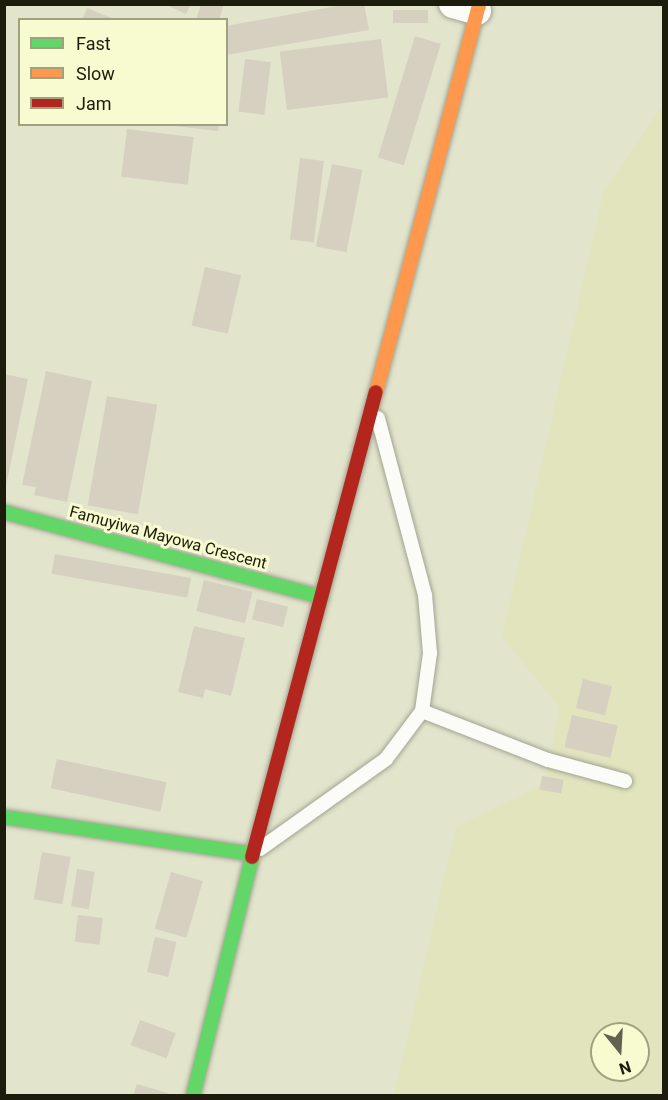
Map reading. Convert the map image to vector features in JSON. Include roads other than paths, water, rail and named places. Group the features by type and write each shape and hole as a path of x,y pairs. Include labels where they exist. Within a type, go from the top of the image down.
{"street":[{"path":"193,1095 253,854 373,401 470,7"},
{"name":"Famuyiwa Mayowa Crescent","path":"4,512 322,597"},
{"path":"4,817 253,854"}],"lane":[{"path":"253,854 387,759 422,711 430,653 425,595 373,401"},
{"path":"422,711 548,760 625,781"}]}
